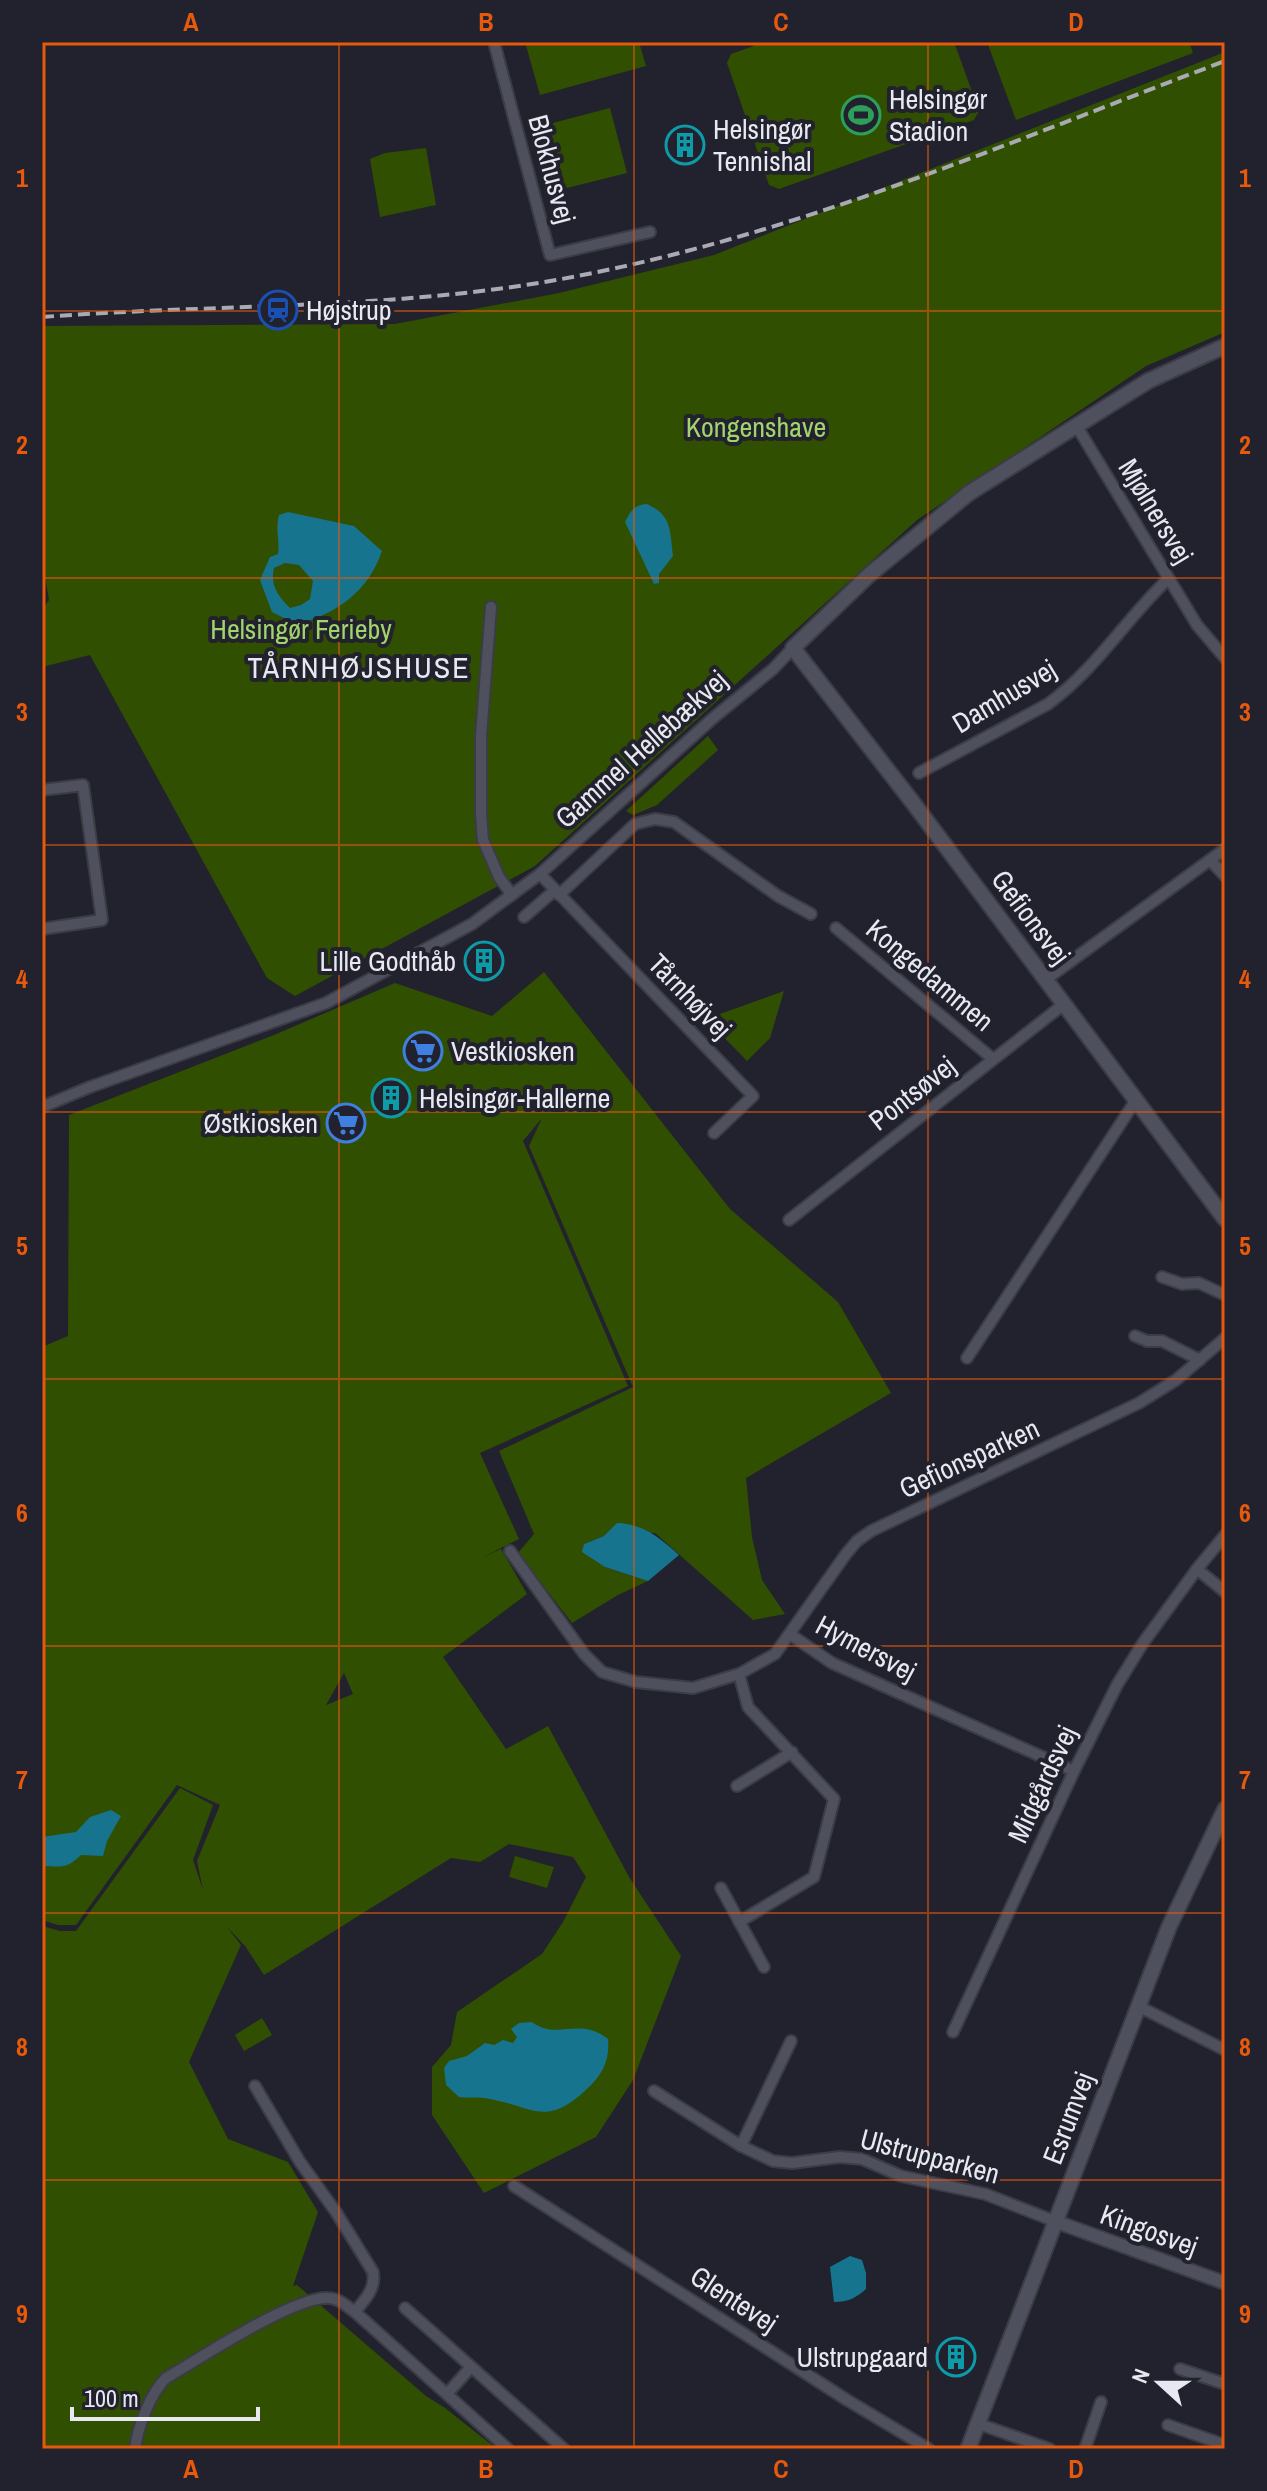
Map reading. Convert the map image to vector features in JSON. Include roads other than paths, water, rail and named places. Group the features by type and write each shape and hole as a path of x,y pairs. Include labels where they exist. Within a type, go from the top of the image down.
{"main road":[{"name":"Gammel Hellebækvej","path":"793,648 869,575 969,493 1148,381 1225,346"},
{"name":"Gefionsvej","path":"793,648 1225,1219"},
{"name":"Esrumvej","path":"968,2449 1183,1892 1225,1809"}],"street":[{"name":"Blokhusvej","path":"494,42 550,255 650,232"},
{"name":"Mjølnersvej","path":"1076,425 1197,625 1225,658"},
{"name":"Damhusvej","path":"919,773 1048,704 1064,692 1085,674 1168,579"},
{"path":"491,607 481,736 481,814 483,840 499,877 512,895"},
{"name":"Gammel Hellebækvej","path":"42,1107 326,1003 472,924 540,874 793,648"},
{"path":"42,790 83,785 102,920 42,929"},
{"path":"524,917 635,824 655,819 674,822 778,896 811,914"},
{"path":"1045,980 1225,849"},
{"path":"1210,860 1225,876"},
{"name":"Tårnhøjvej","path":"540,874 753,1096 714,1133"},
{"name":"Kongedammen","path":"836,928 993,1059"},
{"name":"Pontsøvej","path":"789,1220 1064,1004"},
{"path":"967,1358 1136,1100"},
{"path":"1162,1277 1182,1284 1199,1283 1225,1295"},
{"path":"1135,1336 1147,1341 1162,1341 1200,1360"},
{"name":"Gefionsparken","path":"791,1635 846,1554 871,1531 1139,1403 1176,1380 1225,1338"},
{"name":"Midgårdsvej","path":"953,2032 1117,1685 1143,1643 1225,1535"},
{"name":"Hymersvej","path":"510,1551 584,1654 602,1672 636,1682 693,1688 739,1674 775,1654 791,1635 832,1663 1074,1771"},
{"path":"1197,1569 1225,1592"},
{"path":"739,1674 748,1707 834,1799 814,1877 739,1922"},
{"path":"737,1786 792,1752"},
{"path":"721,1888 764,1967"},
{"path":"1138,2006 1225,2050"},
{"path":"741,2146 791,2041"},
{"path":"255,2086 300,2162 352,2235 373,2272 375,2282 372,2290 355,2312"},
{"name":"Ulstrupparken","path":"654,2091 741,2146 773,2161 840,2157 862,2159 901,2176 985,2194 1057,2222"},
{"name":"Glentevej","path":"514,2186 847,2400 929,2449"},
{"name":"Kingosvej","path":"1057,2222 1225,2283"},
{"path":"135,2449 136,2438 157,2387 166,2378 273,2316 317,2298 331,2298 355,2312 508,2449"},
{"path":"405,2308 564,2449"},
{"path":"447,2394 471,2367"},
{"path":"1180,2369 1225,2384"},
{"path":"1085,2449 1101,2402"},
{"path":"979,2424 1050,2449"},
{"path":"1168,2425 1225,2445"}],"water":[{"path":"647,504 665,519 673,556 659,574 659,583 654,584 625,522 633,509"},
{"path":"288,512 354,526 382,551 369,578 350,599 325,614 296,624 272,612 260,580 270,557 278,554 279,515","holes":["285,563 299,565 313,581 310,599 290,608 276,590 274,568"]},
{"path":"617,1523 643,1529 679,1555 648,1581 605,1567 582,1552 584,1544 604,1536"},
{"path":"111,1810 121,1816 107,1841 103,1856 81,1855 67,1865 42,1866 42,1837 76,1832 90,1817"},
{"path":"532,2022 550,2029 587,2029 608,2039 607,2060 601,2072 573,2101 560,2108 538,2111 501,2101 459,2097 446,2085 444,2068 449,2061 467,2056 485,2043 494,2045 503,2040 513,2043 517,2037 511,2029 519,2023"},
{"path":"850,2256 862,2260 866,2289 852,2299 834,2302 830,2267"}],"railway":[{"path":"42,317 428,297 556,280 642,262 727,240 895,186 1225,61"}],"place":[{"name":"Helsingør Stadion","path":"861,115"},
{"name":"Helsingør Tennishal","path":"685,145"},
{"name":"Højstrup","path":"278,310"},
{"name":"Lille Godthåb","path":"484,961"},
{"name":"Vestkiosken","path":"423,1051"},
{"name":"Helsingør-Hallerne","path":"391,1098"},
{"name":"Østkiosken","path":"346,1123"},
{"name":"Ulstrupgaard","path":"956,2357"}],"district":[{"name":"TÅRNHØJSHUSE","path":"359,667"}],"park label":[{"name":"Kongenshave","path":"756,427"},
{"name":"Helsingør Ferieby","path":"301,629"}]}
